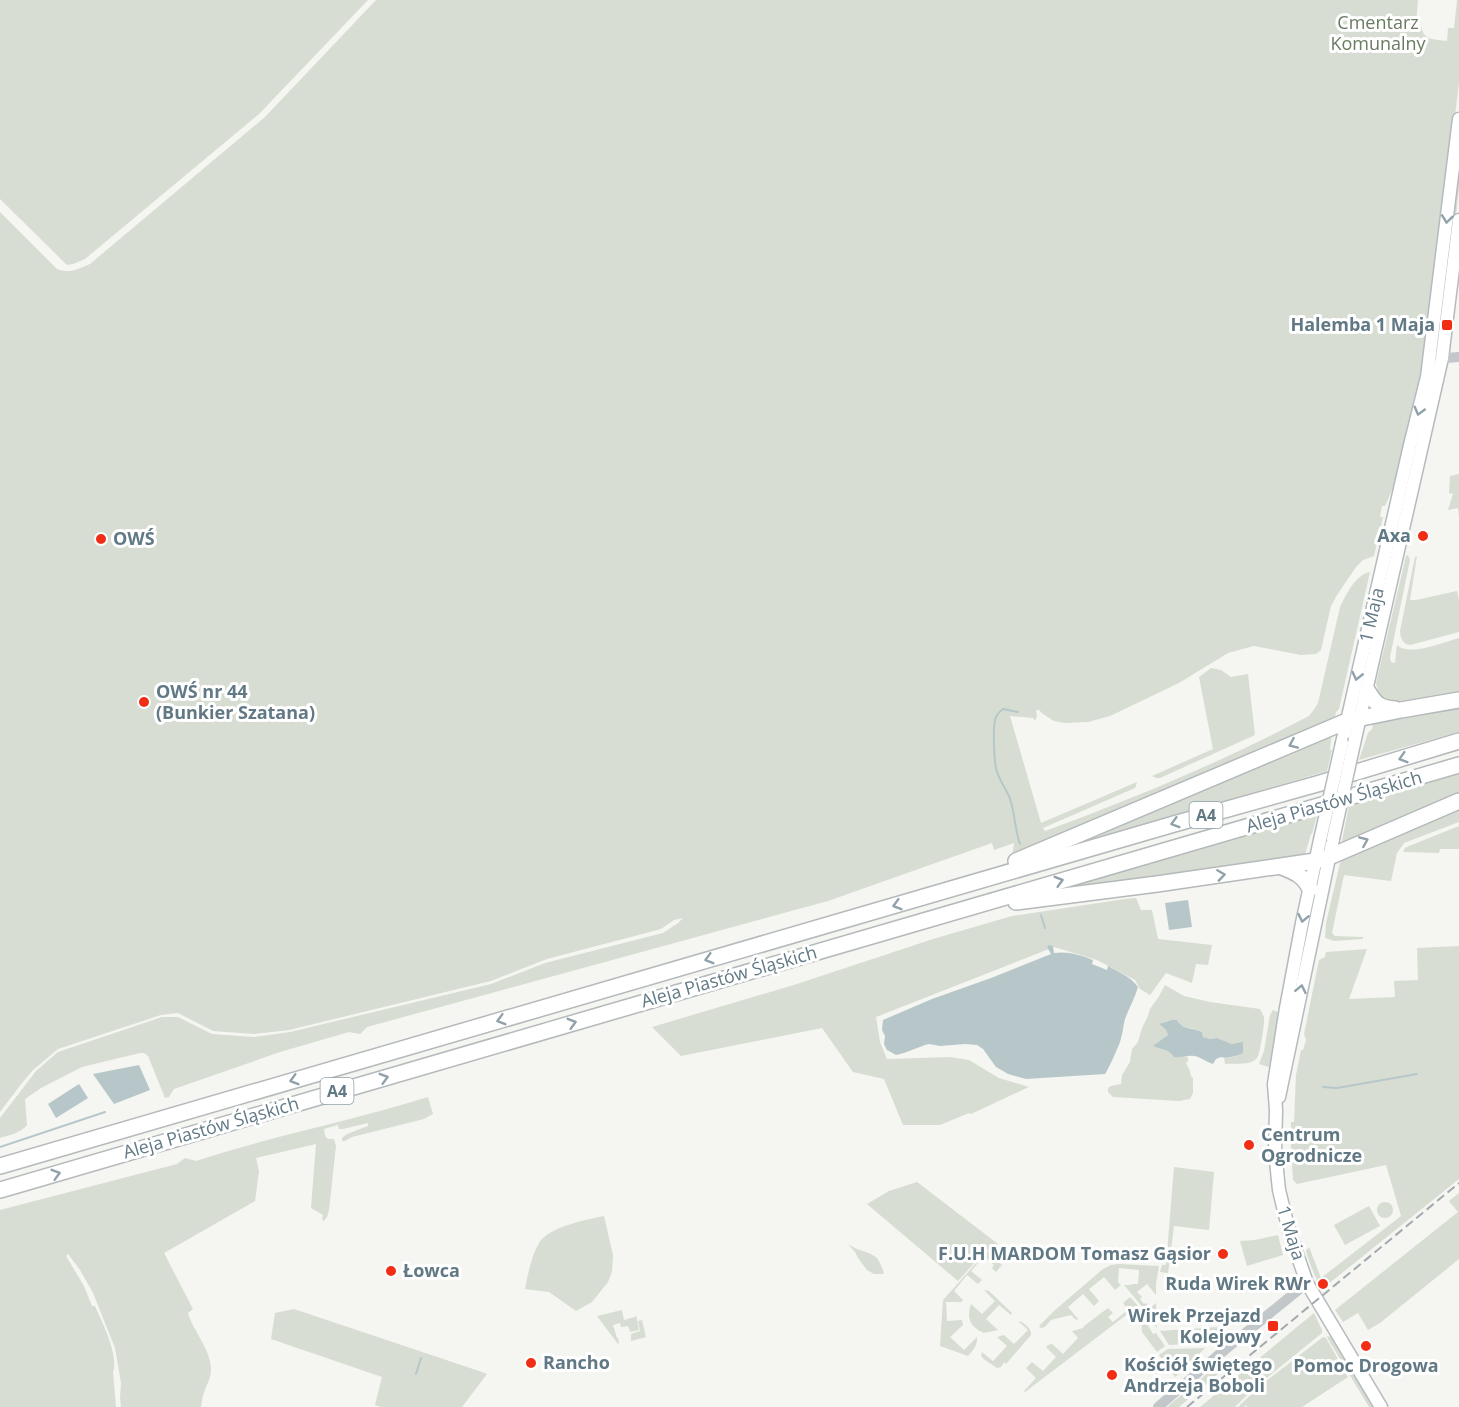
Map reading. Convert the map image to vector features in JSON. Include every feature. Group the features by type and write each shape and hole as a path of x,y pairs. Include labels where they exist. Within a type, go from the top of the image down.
{"highway":[{"path":"1367,690 1377,704 1385,708 1401,710"},
{"path":"953,888 1354,720 1459,700"},
{"name":"Aleja Piastów Śląskich","path":"0,1166 1459,741"},
{"name":"Aleja Piastów Śląskich","path":"0,1190 1459,765"},
{"path":"963,909 1157,884 1322,859 1459,801"},
{"path":"1279,866 1298,874 1306,881 1310,889"}],"main road":[{"name":"1 Maja","path":"1326,840 1355,739 1354,720 1410,445 1427,377 1437,357 1459,119"},
{"name":"1 Maja","path":"1276,1110 1282,1088 1342,743 1367,690 1437,357 1459,220"},
{"name":"1 Maja","path":"1322,859 1310,889 1274,1088 1275,1151 1279,1190 1289,1231 1307,1283 1381,1407"}],"street":[{"path":"1437,357 1459,357"},
{"path":"1158,1407 1216,1356 1307,1283"}],"green space":[{"path":"0,0 368,0 259,114 85,259 67,265 0,199"},
{"name":"Cmentarz Komunalny","path":"376,0 1418,0 1416,25 1421,26 1427,37 1447,41 1448,28 1454,28 1457,0 1459,0 1459,82 1423,372 1421,372 1398,474 1385,506 1382,506 1380,517 1383,517 1374,556 1363,560 1356,567 1337,595 1331,606 1321,650 1316,654 1301,655 1254,646 1228,653 1179,683 1110,716 1088,722 1054,721 1039,710 1036,710 1035,721 1033,718 1010,716 1041,823 1137,782 1135,788 1043,828 1045,831 1112,805 1179,778 1309,716 1318,703 1340,607 1355,581 1370,572 1334,723 1012,857 1014,843 994,850 992,843 828,901 367,1027 360,1034 349,1032 280,1052 174,1089 169,1097 165,1098 148,1056 144,1053 82,1067 25,1099 27,1125 18,1132 0,1138 0,1118 36,1071 58,1052 162,1017 178,1017 212,1034 254,1037 290,1032 491,984 545,963 663,933 683,918 674,920 661,929 547,959 491,981 289,1030 254,1034 213,1031 178,1013 161,1015 58,1049 33,1070 0,1112 0,212 57,269 70,271 90,264 265,117"},
{"path":"1459,151 1459,189 1445,313 1438,347 1437,344"},
{"path":"1459,474 1459,517 1458,508 1448,510 1453,494 1449,493 1450,476"},
{"path":"1408,555 1410,560 1390,657 1391,662 1395,663 1397,645 1410,650 1459,638 1459,694 1396,703 1382,700 1376,683"},
{"path":"1417,556 1410,600 1457,591 1459,632 1410,645 1402,640 1400,631"},
{"path":"1211,668 1221,670 1231,677 1248,674 1255,735 1160,778 1152,776 1213,749 1199,677"},
{"path":"1459,706 1459,732 1359,760 1374,719"},
{"path":"1332,732 1330,750 1332,750 1327,771 1075,845 1074,841"},
{"path":"1459,773 1459,798 1344,846 1342,841 1349,805"},
{"path":"1459,808 1459,822 1404,843 1397,853 1391,881 1344,875 1332,933 1335,936 1363,937 1363,939 1334,941 1325,938 1326,923 1340,863 1345,856"},
{"path":"1317,815 1304,858 1064,891 1064,888"},
{"path":"1459,826 1459,849 1440,849 1439,853 1403,852 1409,846"},
{"path":"1136,898 1141,910 1152,910 1158,939 1212,945 1208,965 1196,964 1192,983 1166,973 1150,995 1140,989 1135,980 1097,960 1054,947 876,1017 880,1042 887,1059 950,1057 969,1060 999,1078 1029,1087 971,1114 940,1125 903,1125 884,1079 853,1072 822,1028 681,1056 652,1027 1012,916"},
{"path":"1459,946 1459,1179 1322,1289 1306,1251 1309,1247 1321,1278 1401,1216 1386,1165 1297,1184 1293,1180 1292,1162 1295,1152 1291,1148 1291,1122 1294,1122 1296,1075 1301,1050 1306,1040 1304,1034 1319,960 1325,957 1326,952 1367,949 1349,999 1395,997 1394,981 1418,980 1417,948"},
{"path":"1165,985 1184,996 1260,1009 1264,1020 1258,1056 1254,1061 1242,1064 1225,1064 1224,1058 1238,1055 1232,1044 1217,1038 1203,1037 1199,1030 1182,1026 1176,1020 1165,1022 1160,1025 1168,1035 1154,1046 1188,1057 1186,1063 1193,1078 1193,1093 1190,1099 1179,1101 1113,1097 1108,1092 1108,1088 1121,1084 1122,1075 1130,1062 1132,1049 1138,1042 1150,1009"},
{"path":"1273,1010 1279,1014 1269,1067 1259,1064"},
{"path":"428,1097 433,1114 424,1119 352,1137 345,1141 342,1141 342,1138 347,1134 368,1126 368,1123 343,1129 339,1129 338,1125 324,1129 325,1136 328,1139 334,1139 336,1146 329,1210 324,1221 323,1215 311,1208 316,1144 256,1158 259,1171 255,1201 164,1253 193,1309 188,1313 210,1362 210,1376 201,1407 121,1407 121,1383 115,1348 93,1293 68,1254 66,1256 84,1286 92,1306 95,1306 112,1348 116,1407 0,1407 0,1210 177,1164 185,1158 196,1161"},
{"path":"1174,1167 1214,1172 1209,1230 1174,1226 1168,1273 1160,1272 1162,1265 1166,1265"},
{"path":"917,1182 998,1244 992,1254 987,1249 958,1281 867,1204 889,1191"},
{"path":"1459,1193 1459,1259 1380,1323 1368,1330 1358,1313 1343,1322 1335,1310 1458,1212 1449,1201"},
{"path":"1385,1202 1393,1210 1385,1218 1377,1210"},
{"path":"1369,1206 1380,1226 1345,1245 1334,1225"},
{"path":"604,1216 613,1255 612,1272 608,1282 592,1302 576,1311 549,1292 525,1289 534,1254 544,1237 560,1228"},
{"path":"1278,1235 1283,1255 1247,1266 1240,1241"},
{"path":"848,1244 877,1258 884,1273 874,1274 867,1270"},
{"path":"987,1251 1002,1265 996,1272 992,1268 994,1265 984,1256 971,1271 982,1280 978,1284 967,1275 954,1291 963,1300 946,1302 947,1321 962,1320 963,1325 950,1337 964,1350 977,1337 976,1345 968,1356 940,1346 943,1300"},
{"path":"1119,1264 1159,1266 1156,1295 1147,1284 1137,1292 1144,1304 1146,1303 1150,1308 1156,1303 1157,1328 1124,1285 1138,1284 1139,1270 1119,1268 1118,1282 1121,1285 1115,1290 1104,1277 1089,1289 1099,1301 1094,1306 1083,1294 1068,1307 1078,1319 1076,1320 1071,1315 1051,1320 1045,1327 1039,1326 1103,1269"},
{"path":"984,1290 989,1291 1012,1313 1011,1315 999,1305 986,1319 998,1330 984,1333 973,1325 969,1314 971,1304 982,1314 995,1301"},
{"path":"1130,1297 1138,1306 1024,1391 1036,1378 1026,1368 1032,1362 1043,1371 1056,1357 1046,1347 1048,1345 1052,1344 1063,1354 1078,1338 1072,1331 1083,1328 1108,1308 1113,1313 1108,1317 1113,1322 1128,1310 1123,1303"},
{"path":"294,1309 487,1374 462,1407 381,1407 375,1405 382,1377 271,1339 275,1313"},
{"path":"622,1310 624,1320 636,1315 639,1330 630,1332 628,1326 621,1327 620,1323 613,1325 618,1344 597,1316"},
{"path":"1314,1313 1322,1333 1253,1389 1235,1407 1200,1407"},
{"path":"1141,1314 1153,1334 1156,1333 1165,1346 1157,1352 1142,1332"},
{"path":"642,1320 646,1337 631,1341 631,1334 640,1331 638,1321"},
{"path":"1018,1321 1027,1326 1031,1335 1006,1364 1004,1362 1001,1367 997,1368 981,1356 982,1352 993,1361 1007,1346 997,1337 1004,1335 1014,1344 1028,1330"},
{"path":"1217,1327 1222,1338 1211,1343 1169,1345 1160,1331"},
{"path":"1327,1336 1331,1337 1373,1407 1369,1407"},
{"path":"1323,1337 1326,1338 1348,1377 1302,1407 1247,1407 1246,1405 1238,1407 1261,1385"},
{"path":"1205,1348 1192,1364 1175,1377 1159,1355 1168,1349"},
{"path":"1226,1358 1230,1364 1179,1407 1167,1407"}],"shaded area":[{"path":"1188,900 1192,927 1169,930 1165,903"},
{"path":"1053,946 1054,953 1069,953 1093,960 1092,964 1107,970 1108,966 1138,987 1125,1019 1119,1045 1105,1074 1026,1079 1008,1074 996,1067 983,1049 977,1045 929,1044 896,1055 887,1050 882,1030 883,1020 1051,954 1047,947"},
{"path":"1177,1020 1185,1027 1199,1030 1203,1037 1217,1038 1232,1044 1243,1042 1243,1053 1232,1057 1221,1057 1213,1064 1196,1056 1174,1057 1167,1051 1153,1046 1168,1035 1159,1024"},
{"path":"139,1065 150,1090 114,1104 93,1074"},
{"path":"79,1084 88,1098 56,1118 48,1104"}],"waterway":[{"path":"1018,712 1003,709 998,714 994,724 994,744 997,772 1011,802 1020,844"},
{"path":"1041,915 1045,928"},
{"path":"1323,1087 1337,1088 1417,1074"},
{"path":"0,1147 105,1112"},
{"path":"416,1374 421,1358"}],"railway":[{"path":"1187,1407 1459,1183"}],"place":[{"name":"Halemba 1 Maja","path":"1447,325"},
{"name":"Axa","path":"1423,536"},
{"name":"OWŚ","path":"101,539"},
{"name":"OWŚ nr 44 (Bunkier Szatana)","path":"144,702"},
{"name":"Centrum Ogrodnicze","path":"1249,1145"},
{"name":"F.U.H MARDOM Tomasz Gąsior","path":"1223,1254"},
{"name":"Łowca","path":"391,1271"},
{"name":"Ruda Wirek RWr","path":"1323,1284"},
{"name":"Wirek Przejazd Kolejowy","path":"1273,1326"},
{"name":"Pomoc Drogowa","path":"1366,1346"},
{"name":"Rancho","path":"531,1363"},
{"name":"Kościół świętego Andrzeja Boboli","path":"1112,1375"}]}
